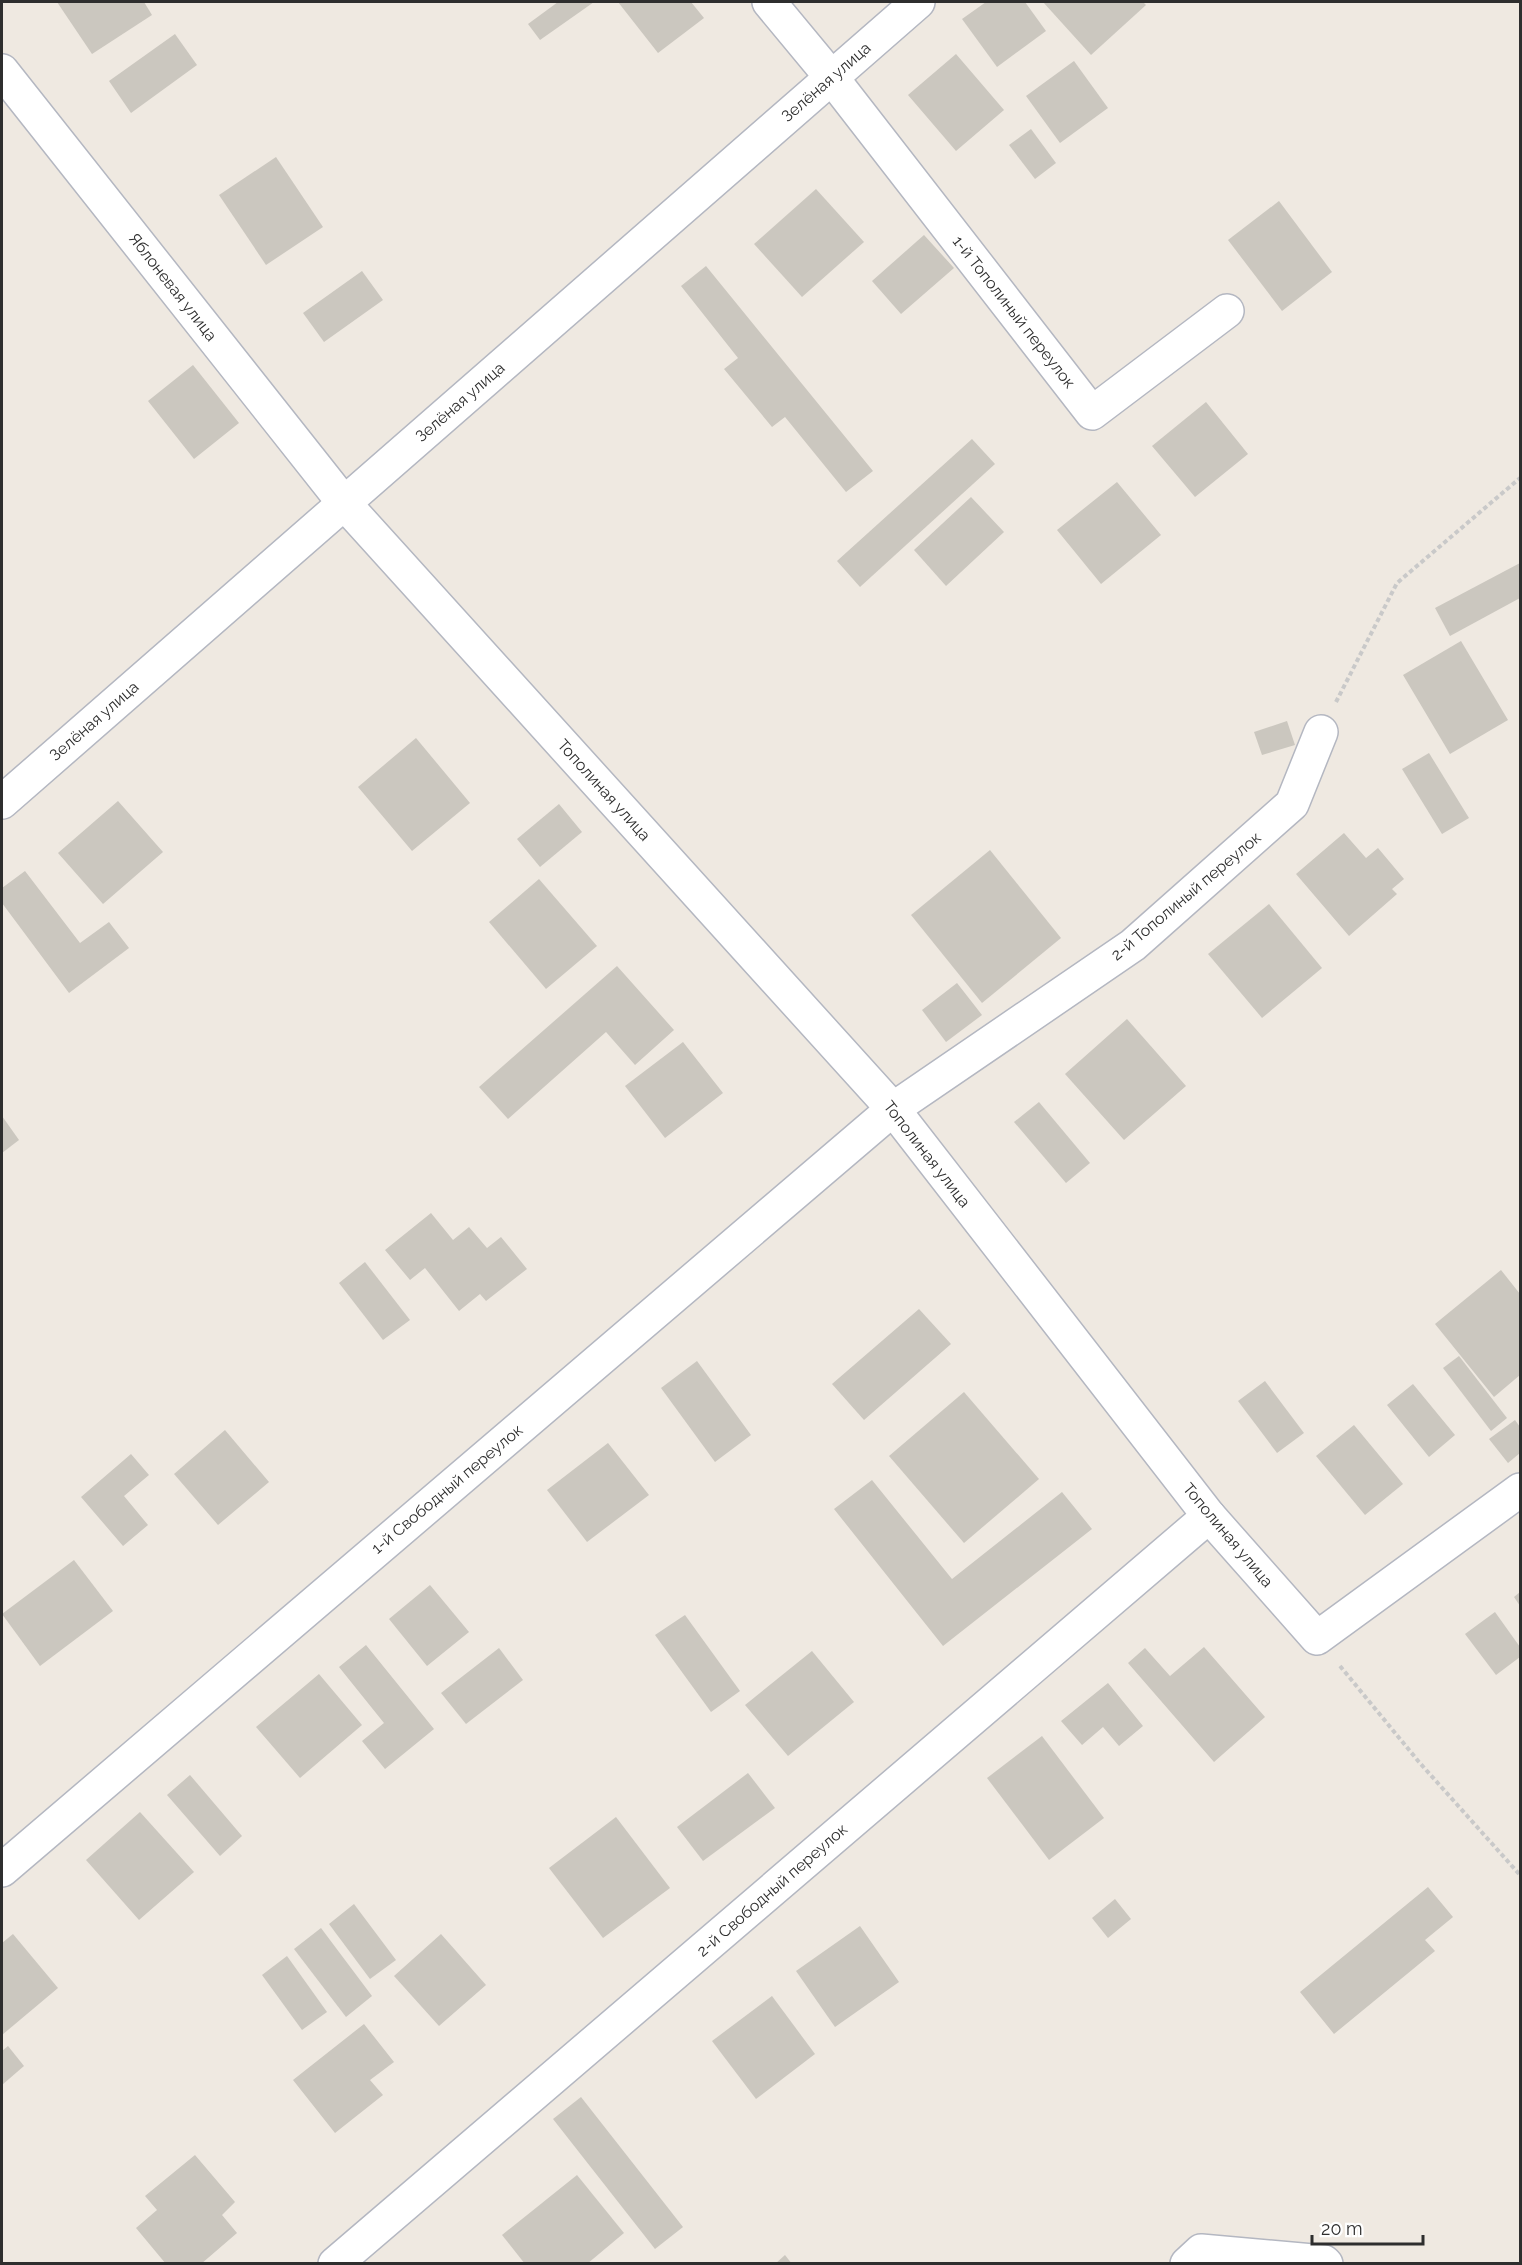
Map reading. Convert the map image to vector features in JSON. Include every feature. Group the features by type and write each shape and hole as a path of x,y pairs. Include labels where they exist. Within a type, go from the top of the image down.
{"street":[{"path":"769,2 832,78"},
{"name":"Зелёная улица","path":"2,802 918,2"},
{"name":"Яблоневая улица","path":"2,71 344,503"},
{"name":"1-й Тополиный переулок","path":"832,78 1092,412 1227,311"},
{"name":"Тополиная улица","path":"344,503 893,1109 1209,1516 1317,1638"},
{"name":"2-й Тополиный переулок","path":"893,1109 1133,945 1292,804 1321,732"},
{"name":"1-й Свободный переулок","path":"2,1870 893,1109"},
{"path":"1317,1638 1521,1490"},
{"name":"2-й Свободный переулок","path":"335,2264 1209,1516"},
{"path":"1194,2257 1324,2262 1326,2264"}],"path":[{"path":"1321,732 1397,583 1521,478"},
{"path":"1317,1638 1419,1762 1521,1875"}],"building":[{"path":"57,2 144,2 152,15 92,54"},
{"path":"558,2 594,2 540,40 528,24"},
{"path":"618,2 691,2 704,18 658,53"},
{"path":"986,2 1025,2 1046,31 997,67 962,19"},
{"path":"1043,2 1143,2 1146,5 1091,55"},
{"path":"175,34 197,65 131,113 109,81"},
{"path":"956,54 1004,110 956,151 908,95"},
{"path":"1074,61 1108,108 1060,143 1026,96"},
{"path":"1031,129 1056,163 1035,179 1009,145"},
{"path":"276,157 323,227 266,265 219,195"},
{"path":"816,189 864,242 802,297 754,244"},
{"path":"1279,201 1332,272 1282,311 1228,240"},
{"path":"924,235 954,268 901,314 872,281"},
{"path":"706,266 873,471 846,492 785,417 772,427 724,369 738,358 681,286"},
{"path":"362,271 383,300 324,342 303,313"},
{"path":"193,365 239,423 194,459 148,401"},
{"path":"1206,402 1248,454 1195,497 1152,446"},
{"path":"972,439 995,464 860,587 837,561"},
{"path":"1117,482 1161,535 1101,584 1057,530"},
{"path":"971,497 1004,532 946,586 914,550"},
{"path":"1520,563 1520,598 1450,636 1435,608"},
{"path":"1461,641 1508,720 1450,754 1403,675"},
{"path":"1287,721 1295,745 1262,755 1254,732"},
{"path":"416,738 470,803 412,851 358,787"},
{"path":"1429,753 1469,818 1442,834 1402,769"},
{"path":"118,801 163,852 103,904 58,853"},
{"path":"559,804 582,832 540,867 517,839"},
{"path":"1344,833 1366,858 1378,848 1404,879 1392,889 1397,894 1349,936 1296,874"},
{"path":"990,850 1061,938 982,1003 911,915"},
{"path":"25,871 80,943 109,922 129,948 69,993 2,903 2,888"},
{"path":"539,879 597,946 546,989 489,922"},
{"path":"1269,904 1322,968 1262,1018 1208,954"},
{"path":"617,966 674,1030 635,1065 606,1032 508,1119 479,1087"},
{"path":"957,983 982,1015 946,1042 922,1010"},
{"path":"1127,1019 1186,1086 1124,1140 1065,1074"},
{"path":"683,1042 723,1093 665,1138 625,1086"},
{"path":"1039,1102 1090,1163 1066,1183 1014,1122"},
{"path":"2,1116 19,1140 2,1153"},
{"path":"431,1213 453,1240 469,1227 487,1248 501,1237 527,1269 486,1301 480,1294 459,1311 425,1268 410,1280 385,1250"},
{"path":"365,1262 410,1320 383,1340 339,1283"},
{"path":"1501,1270 1520,1294 1520,1375 1494,1397 1435,1324"},
{"path":"919,1309 951,1344 864,1420 832,1384"},
{"path":"1459,1356 1507,1418 1491,1431 1443,1368"},
{"path":"697,1361 751,1435 715,1462 661,1388"},
{"path":"1265,1381 1304,1433 1277,1453 1238,1401"},
{"path":"1413,1384 1455,1435 1429,1457 1387,1405"},
{"path":"964,1392 1039,1479 964,1543 889,1456"},
{"path":"1515,1420 1520,1427 1520,1453 1508,1463 1489,1439"},
{"path":"1354,1425 1403,1484 1365,1515 1316,1456"},
{"path":"225,1430 269,1482 218,1525 174,1474"},
{"path":"608,1443 649,1495 587,1542 547,1490"},
{"path":"131,1454 149,1475 124,1496 148,1525 123,1546 81,1497"},
{"path":"872,1480 952,1579 1062,1492 1092,1529 943,1646 834,1509"},
{"path":"74,1560 113,1611 40,1666 2,1614"},
{"path":"430,1585 469,1632 427,1666 389,1619"},
{"path":"1520,1592 1520,1606 1514,1597"},
{"path":"1495,1612 1520,1647 1520,1657 1496,1675 1465,1634"},
{"path":"685,1615 740,1691 711,1712 655,1635"},
{"path":"366,1645 434,1729 385,1769 362,1741 384,1723 339,1667"},
{"path":"1204,1647 1265,1717 1214,1762 1128,1663 1145,1648 1170,1676"},
{"path":"499,1648 523,1680 466,1724 441,1693"},
{"path":"812,1651 854,1702 788,1756 745,1705"},
{"path":"319,1674 362,1725 300,1778 256,1727"},
{"path":"1108,1683 1143,1726 1119,1746 1103,1727 1082,1745 1061,1721"},
{"path":"1042,1736 1104,1818 1049,1860 987,1778"},
{"path":"748,1773 775,1808 703,1861 677,1827"},
{"path":"190,1775 242,1836 220,1856 167,1795"},
{"path":"140,1812 194,1872 139,1920 86,1860"},
{"path":"616,1817 670,1888 603,1938 549,1868"},
{"path":"1428,1887 1453,1917 1425,1940 1435,1951 1334,2034 1300,1992"},
{"path":"1115,1899 1131,1919 1108,1938 1092,1918"},
{"path":"354,1904 396,1960 370,1979 329,1924"},
{"path":"860,1926 899,1982 835,2027 796,1971"},
{"path":"321,1928 372,1996 346,2017 294,1949"},
{"path":"13,1934 58,1988 2,2035 2,1943"},
{"path":"441,1934 486,1985 439,2026 394,1976"},
{"path":"287,1956 327,2012 302,2030 262,1975"},
{"path":"772,1996 815,2054 756,2099 712,2041"},
{"path":"364,2024 394,2062 370,2080 383,2095 335,2133 293,2080"},
{"path":"8,2046 24,2066 2,2085 2,2051"},
{"path":"581,2097 683,2227 655,2249 553,2119"},
{"path":"195,2155 235,2202 222,2215 237,2233 201,2264 166,2264 136,2228 157,2210 145,2196"},
{"path":"577,2175 624,2233 587,2264 525,2264 502,2235"},
{"path":"785,2255 792,2264 775,2264"}]}
